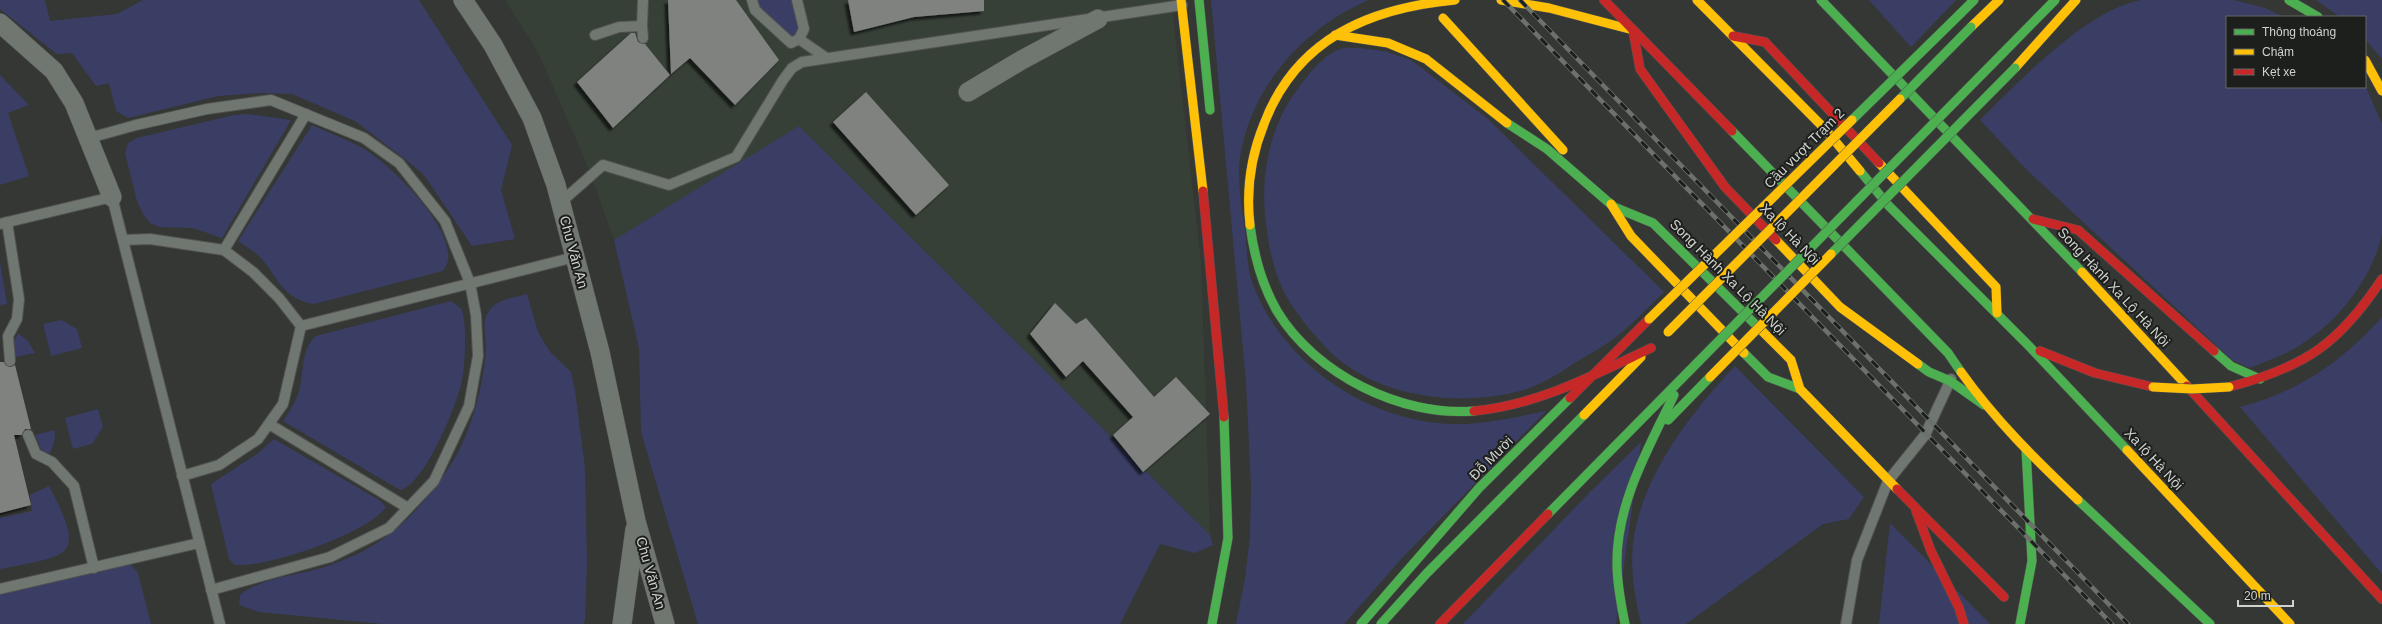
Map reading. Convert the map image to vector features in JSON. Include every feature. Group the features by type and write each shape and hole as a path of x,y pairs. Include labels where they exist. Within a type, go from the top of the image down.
{"main road":[{"path":"1199,0 1210,119"},
{"path":"1455,0 1395,9 1362,21 1335,35 1309,54 1288,77 1260,131 1248,176 1250,226 1254,252 1262,279 1283,318 1299,339 1334,370 1378,394 1401,402 1449,411 1490,409 1525,402 1556,392 1659,340"},
{"path":"1501,0 1549,8 1633,30"},
{"name":"Xa lộ Hà Nội","path":"1604,0 1867,268 1948,353 1986,407 2026,449 2210,624"},
{"name":"Xa lộ Hà Nội","path":"1698,0 1825,129 1888,205 2027,344 2290,624"},
{"name":"Song Hành Xa Lộ Hà Nội","path":"1821,0 2033,220 2382,599"},
{"name":"Cầu vượt Trạm 2","path":"1650,319 1974,0"},
{"path":"1381,624 1427,573 1999,0"},
{"path":"1440,624 2055,0"},
{"path":"2030,26 2073,3 2082,0"},
{"path":"2289,0 2316,16"},
{"path":"1182,2 1195,112 1222,390 1227,469 1228,538 1212,624"},
{"path":"1657,430 2015,68 2073,3"},
{"name":"Song Hành Xa Lộ Hà Nội","path":"1443,18 1614,207 1632,236 1768,377 1800,389 1888,481 1912,503 2004,597"},
{"name":"Xa lộ Hà Nội","path":"1633,30 1640,69 1725,187 1840,307 1929,372 1950,381 1986,407"},
{"path":"1335,35 1388,43 1426,59 1493,114 1547,149 1614,207"},
{"path":"1733,36 1765,42 1996,287 1997,313"},
{"path":"2366,62 2382,91"},
{"name":"Song Hành Xa Lộ Hà Nội","path":"1614,207 1653,223 1791,360 1800,389"},
{"path":"2033,220 2078,230 2225,361 2260,379"},
{"path":"2027,344 2068,365 2108,378 2153,387 2192,389 2229,386 2260,379 2298,361 2336,338 2361,310 2382,279"},
{"name":"Đỗ Mười","path":"1361,624 1479,488 1650,319"},
{"path":"1625,624 1618,596 1617,545 1631,490 1657,430 1682,379"},
{"path":"2020,624 2032,561 2026,449"},
{"path":"1912,503 1931,552 1959,608 1964,624"}],"street":[{"name":"Chu Văn An","path":"464,0 493,45 532,118 560,203 600,352 636,521 665,624"},
{"path":"968,92 1020,61 1098,19"},
{"path":"0,23 54,71 74,103 112,197"},
{"name":"Chu Văn An","path":"622,624 636,521"}],"lane":[{"path":"643,0 643,38"},
{"path":"752,0 755,10 791,43 800,40"},
{"path":"797,0 804,29 800,40"},
{"path":"560,203 603,165 669,185 736,157 776,90 792,68 802,62 825,57 1098,19 1182,2"},
{"path":"595,35 619,27 642,26"},
{"path":"800,40 825,57"},
{"path":"89,138 136,125 207,109 271,100 364,138 399,163 446,220 470,283 476,315 478,356 469,406 434,481 389,528 330,557 211,590"},
{"path":"224,250 306,114"},
{"path":"10,361 8,336 17,319 18,299 3,223 112,197 220,624"},
{"path":"123,240 150,239 224,250 253,272 279,298 301,326"},
{"path":"301,326 575,257"},
{"path":"182,476 219,465 258,439 283,404 301,326"},
{"path":"1846,624 1857,560 1888,481 1925,435 1957,366"},
{"path":"268,424 408,508"},
{"path":"28,435 36,454 52,462 74,486 94,568"},
{"path":"0,589 199,543"}],"shaded area":[{"path":"0,0 45,0 50,21 117,14 143,0 419,0 512,145 501,190 515,239 472,246 424,175 355,121 292,94 260,93 218,96 128,118 116,111 109,83 96,86 72,53 57,54 0,9"},
{"path":"505,0 1171,0 1201,262 1210,535 799,127 614,240 588,167 538,52"},
{"path":"756,0 794,0 802,29 791,44 759,8"},
{"path":"1211,0 1369,0 1345,12 1323,26 1284,62 1256,107 1246,131 1240,157 1239,174 1249,270 1253,285 1267,314 1286,340 1308,364 1334,384 1362,401 1392,413 1424,421 1467,424 1513,418 1546,411 1403,557 1344,624 1236,624 1245,578 1250,536 1251,487 1246,382"},
{"path":"1869,0 1956,0 1911,47"},
{"path":"2141,0 2234,0 2265,8 2282,16 2226,16 2226,88 2366,87 2382,124 2382,234 2377,253 2369,271 2358,288 2332,320 2301,345 2284,354 2250,368 2232,360 2027,170 1980,120 2014,86 2054,50 2098,18 2120,7"},
{"path":"2316,0 2382,0 2382,59 2366,40 2366,16 2339,16"},
{"path":"1342,48 1359,48 1384,51 1411,60 1488,119 1664,292 1625,329 1602,347 1540,384 1520,391 1496,396 1446,398 1420,395 1395,389 1372,380 1350,368 1330,352 1310,330 1299,315 1279,281 1273,262 1267,233 1264,197 1265,181 1274,133 1280,118 1297,90 1311,72 1328,56"},
{"path":"0,75 29,105 8,113 29,176 0,185"},
{"path":"248,114 291,120 222,238 193,228 160,227 150,223 143,214 137,201 125,153 128,143 137,138 234,115"},
{"path":"312,125 364,149 376,157 389,168 418,198 441,231 447,247 448,261 443,271 314,304 295,298 282,286 260,257 238,241"},
{"path":"799,126 1210,535 1213,545 1195,553 1160,544 1120,624 698,624 641,432 639,348 614,240"},
{"path":"0,262 7,304 0,305"},
{"path":"527,294 538,332 550,352 571,372 575,390 585,468 587,564 585,620 583,624 383,624 259,612 239,605 240,595 257,585 337,563 376,544 408,518 422,503 450,466 470,425 483,376 486,346 484,328 485,319 489,311 501,301"},
{"path":"451,301 461,309 465,324 465,358 461,385 452,411 437,445 419,475 409,485 400,490 283,421 297,397 300,389 304,357 310,342 316,336"},
{"path":"2382,317 2382,574 2240,407 2282,393 2318,373 2351,348"},
{"path":"62,320 77,329 82,348 51,356 43,324"},
{"path":"18,333 28,341 35,353 15,357 13,343"},
{"path":"1735,366 1864,497 1849,519 1823,524 1686,624 1641,624 1634,584 1632,553 1638,518 1646,493 1670,447 1685,425 1701,404"},
{"path":"98,409 103,427 92,444 73,449 65,418"},
{"path":"55,430 54,442 51,451 49,454 43,453 35,435"},
{"path":"274,439 379,500 386,507 376,517 360,527 339,538 316,547 270,561 235,565 229,559 211,484 257,454"},
{"path":"1641,442 1616,624 1463,624 1590,492"},
{"path":"49,486 68,528 69,541 65,550 56,556 0,569 0,518 32,511 30,495"},
{"path":"1890,523 1990,624 1879,624"},
{"path":"125,559 138,573 151,624 0,624 0,590"}],"building":[{"path":"668,0 736,0 779,60 735,105 690,58 671,74"},
{"path":"848,0 984,0 984,11 914,17 854,32"},
{"path":"631,33 635,33 638,42 645,44 670,75 613,128 577,82"},
{"path":"866,92 949,185 916,215 833,122"},
{"path":"1055,303 1076,324 1086,318 1154,397 1176,377 1210,414 1143,472 1113,435 1133,417 1083,361 1066,377 1030,334"},
{"path":"0,362 4,362 10,367 15,365 31,429 25,429 22,435 14,435 31,505 0,513"}],"railway":[{"path":"1503,0 2112,624"},
{"path":"1520,0 2128,624"}],"traffic: fast":[{"path":"1199,0 1210,110"},
{"path":"1821,0 2082,272"},
{"path":"1960,14 1974,0"},
{"path":"2001,55 2055,0"},
{"path":"2289,0 2316,16"},
{"path":"1852,120 1960,14"},
{"path":"1900,99 1971,27"},
{"path":"1699,361 2001,55"},
{"path":"1831,254 2015,68"},
{"path":"1507,123 1547,149 1614,207 1653,223 1761,330"},
{"path":"1732,131 1948,353 1961,372"},
{"path":"1860,171 1888,205 2027,344 2127,450"},
{"path":"1250,225 1259,270 1267,291 1277,311 1293,334 1314,354 1337,372 1362,387 1390,399 1418,407 1446,411 1474,411"},
{"path":"2214,351 2231,366 2260,379"},
{"path":"1744,353 1768,377 1800,389"},
{"path":"1548,514 1699,361"},
{"path":"1918,364 1929,372 1950,381 1984,405"},
{"path":"1668,420 1710,377"},
{"path":"1625,624 1617,572 1618,542 1622,520 1636,476 1674,395"},
{"path":"1361,624 1479,488 1570,398"},
{"path":"1381,624 1427,573 1584,415"},
{"path":"1212,624 1228,538 1224,417"},
{"path":"2020,624 2032,561 2026,449"},
{"path":"2078,500 2210,624"}],"traffic: slow":[{"path":"1181,0 1203,191"},
{"path":"1250,225 1249,187 1256,148 1264,124 1278,95 1295,70 1316,50 1339,33 1365,20 1393,11 1423,4 1455,0"},
{"path":"1501,0 1549,8 1633,30"},
{"path":"1697,0 1825,129 1860,171"},
{"path":"1971,27 1999,0"},
{"path":"2015,68 2076,0"},
{"path":"1443,18 1563,150"},
{"path":"1335,35 1388,43 1426,59 1507,123"},
{"path":"2366,62 2382,91"},
{"path":"1668,332 1900,99"},
{"path":"1649,319 1852,120"},
{"path":"1879,163 1996,287 1997,313"},
{"path":"1611,204 1631,236 1744,353"},
{"path":"1776,240 1840,307 1918,364"},
{"path":"1710,377 1831,254"},
{"path":"2082,272 2187,386"},
{"path":"1761,330 1791,360 1800,389 1897,489"},
{"path":"1584,415 1641,357"},
{"path":"1961,372 2002,423 2078,500"},
{"path":"2153,387 2192,389 2229,387"},
{"path":"2127,450 2290,624"}],"traffic: jam":[{"path":"1604,0 1732,131"},
{"path":"1633,30 1640,69 1725,187 1776,240"},
{"path":"1733,36 1765,42 1879,163"},
{"path":"1203,191 1224,417"},
{"path":"2033,219 2078,230 2214,351"},
{"path":"2229,387 2279,371 2318,350 2351,320 2382,279"},
{"path":"1570,398 1649,319"},
{"path":"1474,411 1498,408 1543,396 1587,378 1651,348"},
{"path":"2040,351 2095,373 2153,387"},
{"path":"2187,386 2382,599"},
{"path":"1897,489 2004,597"},
{"path":"1916,511 1931,551 1959,608 1964,624"},
{"path":"1440,624 1548,514"}]}
